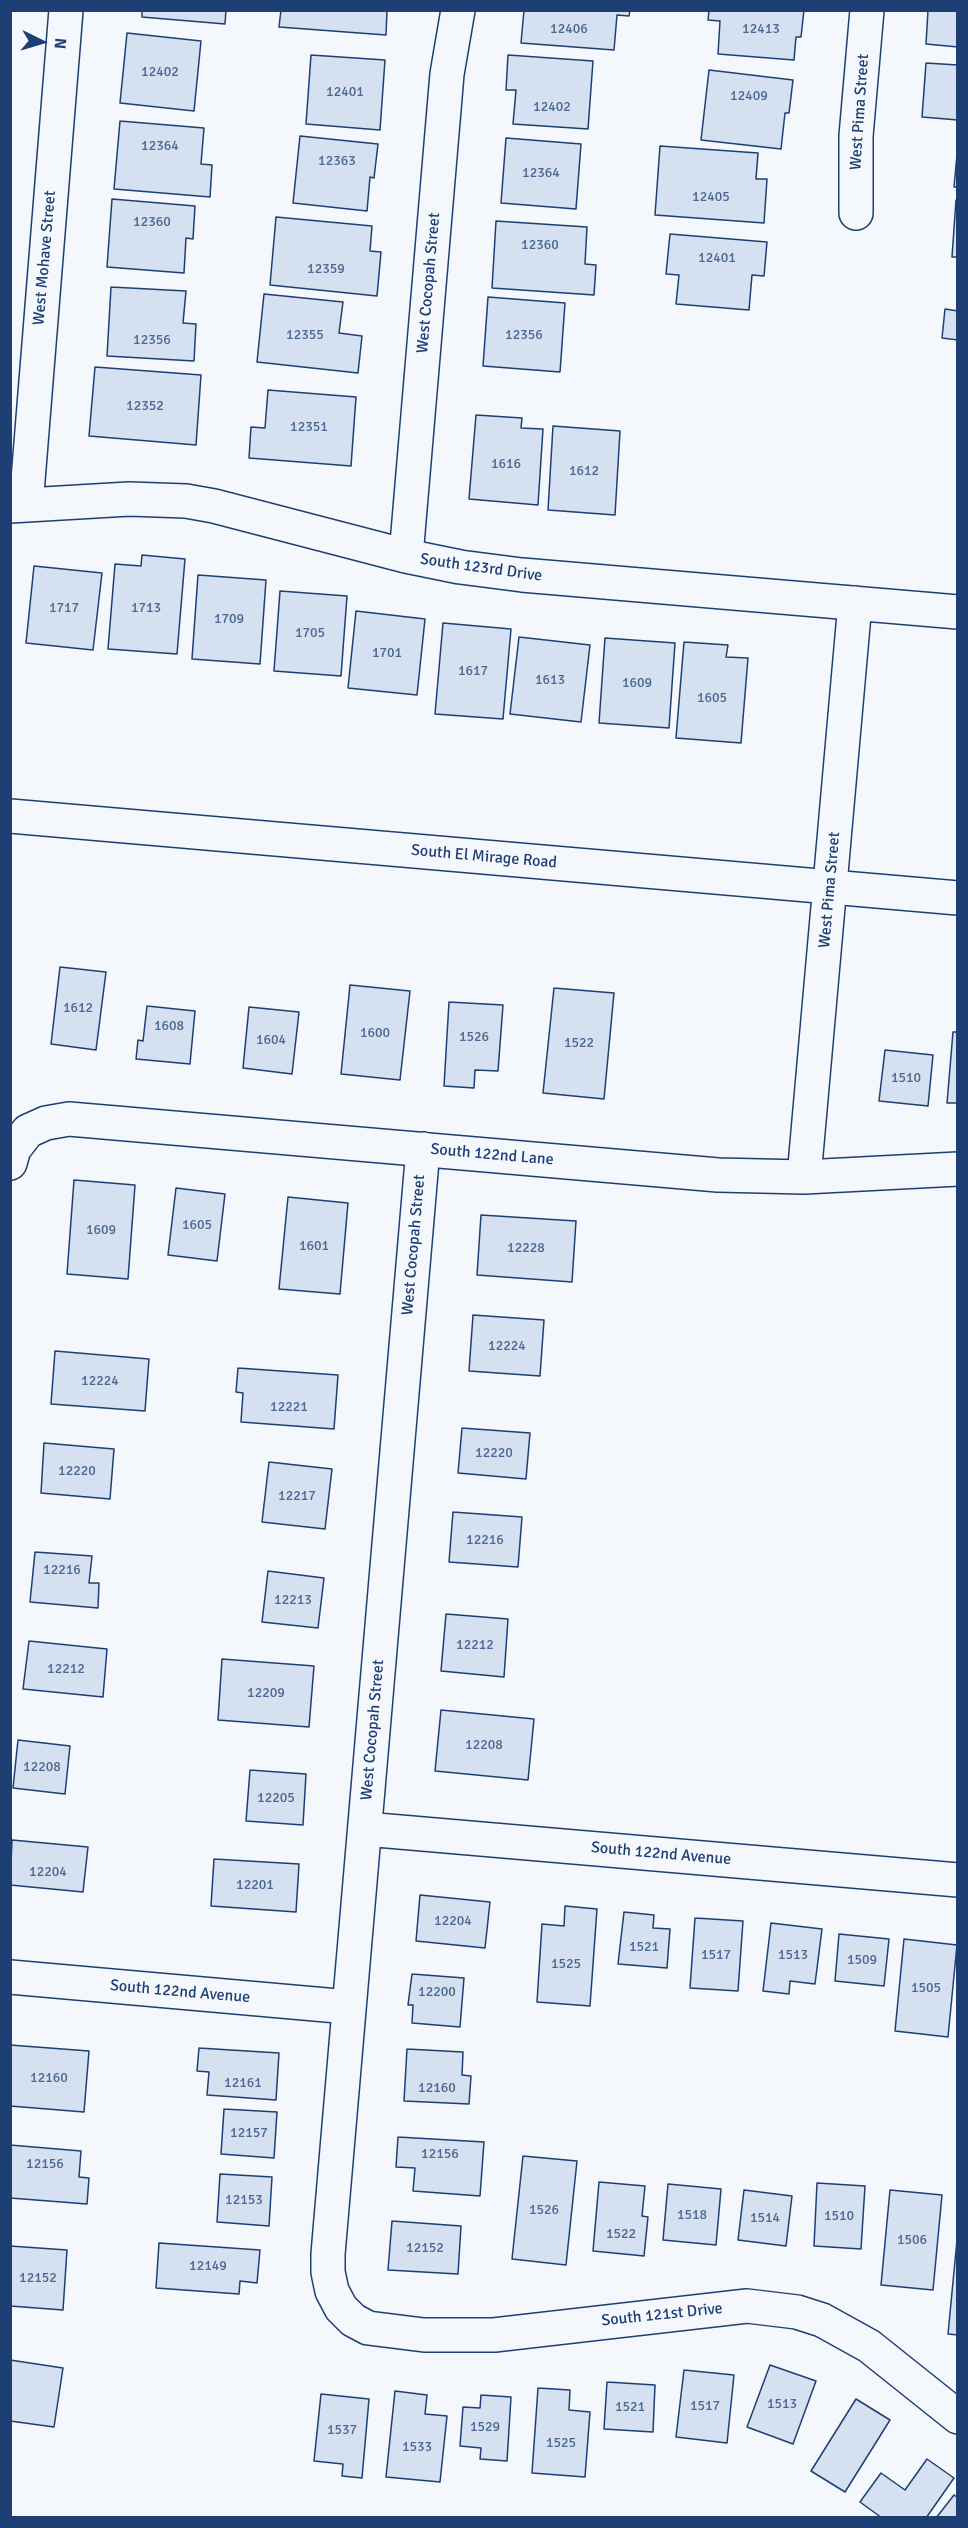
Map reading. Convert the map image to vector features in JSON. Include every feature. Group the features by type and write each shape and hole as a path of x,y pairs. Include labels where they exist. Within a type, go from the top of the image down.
{"street":[{"name":"West Mohave Street","path":"18,505 66,10"},
{"name":"West Cocopah Street","path":"406,556 447,74 458,10"},
{"name":"West Pima Street","path":"856,213 856,136 867,10"},
{"name":"South 123rd Drive","path":"18,505 129,499 186,501 214,506 406,556 522,575 957,612"},
{"name":"West Pima Street","path":"804,1177 855,603"},
{"name":"South El Mirage Road","path":"10,816 957,898"},
{"name":"South 122nd Lane","path":"10,1163 15,1149 28,1131 46,1123 69,1119 92,1119 717,1175 804,1177 957,1169"},
{"name":"West Cocopah Street","path":"341,2308 332,2291 328,2272 328,2254 423,1149"},
{"name":"South 122nd Avenue","path":"364,1829 957,1880"},
{"name":"South 122nd Avenue","path":"10,1977 350,2007"},
{"name":"South 121st Drive","path":"341,2308 353,2320 368,2328 414,2334 460,2336 494,2335 719,2308 771,2307 822,2320 848,2332 869,2346 957,2417"}],"building":[{"path":"142,10 226,10 225,24 142,17"},
{"path":"281,10 387,10 386,35 279,27"},
{"path":"524,10 630,10 629,16 617,15 614,50 521,43"},
{"path":"709,10 804,10 801,37 796,37 794,60 718,54 720,21 708,20"},
{"path":"928,10 958,10 958,47 926,44"},
{"path":"127,33 201,41 194,111 120,103"},
{"path":"311,55 385,60 380,130 306,124"},
{"path":"508,55 593,61 588,129 513,124 516,90 506,90"},
{"path":"926,63 958,65 958,120 922,117"},
{"path":"709,70 793,80 789,113 785,113 781,149 701,140"},
{"path":"120,121 204,128 201,164 212,165 210,197 114,189"},
{"path":"300,136 378,144 374,178 370,177 367,211 293,203"},
{"path":"506,138 581,144 576,209 501,203"},
{"path":"958,144 958,187 954,187"},
{"path":"660,146 758,153 756,179 767,179 764,223 655,215"},
{"path":"112,199 195,206 193,239 186,238 184,273 107,267"},
{"path":"956,200 958,201 958,257 952,257"},
{"path":"276,217 372,226 370,251 381,252 377,296 270,285"},
{"path":"496,221 587,227 585,264 596,265 594,295 492,288"},
{"path":"670,234 767,242 764,276 752,275 749,310 676,304 679,275 666,274"},
{"path":"111,287 186,291 183,323 196,324 194,361 107,356"},
{"path":"264,294 343,302 339,333 362,336 358,373 257,362"},
{"path":"488,297 565,303 560,372 483,366"},
{"path":"945,309 958,311 958,340 942,338"},
{"path":"95,367 201,375 196,445 89,436"},
{"path":"268,390 356,397 351,466 249,458 251,427 265,428"},
{"path":"476,415 522,418 521,428 543,429 538,505 469,499"},
{"path":"553,426 620,431 615,515 548,510"},
{"path":"142,555 185,559 177,654 108,649 115,564 141,566"},
{"path":"34,566 102,573 93,650 26,643"},
{"path":"198,575 266,580 260,664 192,659"},
{"path":"280,591 347,596 341,676 274,671"},
{"path":"356,611 425,619 417,695 348,688"},
{"path":"443,623 511,629 503,719 435,714"},
{"path":"519,637 590,645 581,722 510,714"},
{"path":"605,638 675,643 669,728 599,723"},
{"path":"684,642 728,645 726,657 748,658 741,743 676,738"},
{"path":"60,967 106,972 96,1050 51,1044"},
{"path":"350,985 410,991 400,1080 341,1074"},
{"path":"554,988 614,993 604,1099 543,1093"},
{"path":"449,1002 503,1005 498,1071 475,1070 474,1088 444,1086"},
{"path":"147,1006 195,1011 190,1064 136,1059 138,1040 143,1041"},
{"path":"249,1007 299,1012 292,1074 243,1068"},
{"path":"953,1032 958,1032 958,1103 947,1103"},
{"path":"885,1050 933,1055 928,1106 879,1101"},
{"path":"74,1180 135,1185 128,1279 67,1274"},
{"path":"176,1188 225,1194 217,1261 168,1255"},
{"path":"288,1197 348,1203 340,1294 279,1289"},
{"path":"481,1215 576,1221 572,1282 477,1275"},
{"path":"473,1315 544,1320 540,1376 469,1371"},
{"path":"55,1351 149,1359 145,1411 51,1404"},
{"path":"238,1368 338,1375 334,1429 241,1422 243,1393 236,1392"},
{"path":"462,1428 530,1433 526,1479 458,1473"},
{"path":"44,1443 114,1449 110,1499 41,1493"},
{"path":"269,1462 332,1469 325,1529 262,1522"},
{"path":"453,1512 522,1517 518,1567 449,1562"},
{"path":"35,1552 92,1556 89,1583 99,1583 98,1608 30,1602"},
{"path":"268,1571 324,1578 318,1628 262,1622"},
{"path":"446,1614 508,1619 504,1677 441,1671"},
{"path":"29,1641 107,1649 103,1697 23,1689"},
{"path":"222,1659 314,1666 309,1727 218,1720"},
{"path":"441,1710 534,1719 528,1780 435,1771"},
{"path":"18,1740 70,1746 65,1794 13,1788"},
{"path":"250,1770 306,1774 303,1825 246,1821"},
{"path":"12,1840 88,1847 83,1892 10,1885"},
{"path":"214,1859 299,1864 296,1912 211,1906"},
{"path":"420,1895 490,1902 485,1948 416,1941"},
{"path":"565,1906 597,1909 590,2006 537,2002 542,1924 564,1926"},
{"path":"624,1912 654,1915 653,1928 670,1929 667,1968 618,1964"},
{"path":"695,1918 743,1921 738,1991 690,1988"},
{"path":"771,1923 822,1929 815,1984 790,1981 789,1994 763,1991"},
{"path":"839,1934 889,1939 884,1986 835,1981"},
{"path":"904,1939 957,1945 948,2037 895,2031"},
{"path":"412,1974 464,1978 460,2027 412,2023 413,2005 408,2005"},
{"path":"10,2045 89,2051 84,2112 10,2106"},
{"path":"199,2048 279,2053 276,2100 207,2095 209,2072 197,2071"},
{"path":"407,2049 463,2052 462,2075 471,2076 469,2104 404,2101"},
{"path":"224,2109 277,2112 274,2158 221,2154"},
{"path":"398,2137 484,2142 480,2196 413,2191 415,2168 396,2167"},
{"path":"10,2145 81,2151 79,2177 89,2178 87,2204 10,2198"},
{"path":"523,2156 577,2161 566,2265 512,2259"},
{"path":"220,2174 272,2177 269,2226 217,2222"},
{"path":"599,2182 645,2186 642,2216 648,2217 644,2256 593,2251"},
{"path":"817,2183 865,2186 861,2249 814,2246"},
{"path":"668,2184 721,2189 716,2245 663,2240"},
{"path":"744,2190 792,2196 786,2246 738,2240"},
{"path":"890,2190 942,2195 933,2290 881,2285"},
{"path":"392,2221 461,2226 458,2274 388,2270"},
{"path":"958,2240 958,2335 948,2334"},
{"path":"159,2243 260,2250 257,2283 240,2281 239,2294 156,2288"},
{"path":"10,2246 67,2250 63,2310 10,2306"},
{"path":"10,2360 63,2368 54,2427 10,2421"},
{"path":"770,2365 816,2381 793,2444 747,2427"},
{"path":"684,2370 734,2375 727,2443 676,2437"},
{"path":"607,2382 655,2385 653,2432 604,2429"},
{"path":"538,2388 570,2390 569,2410 590,2412 585,2477 532,2473"},
{"path":"395,2391 427,2395 425,2414 447,2416 440,2482 386,2477"},
{"path":"321,2394 369,2399 362,2478 342,2476 343,2464 314,2461"},
{"path":"481,2395 511,2397 507,2461 480,2459 481,2448 460,2446 463,2407 480,2408"},
{"path":"856,2399 890,2420 845,2492 811,2471"},
{"path":"927,2459 954,2478 926,2518 882,2518 860,2502 881,2473 905,2490"},
{"path":"954,2495 958,2498 958,2518 936,2518"}]}
